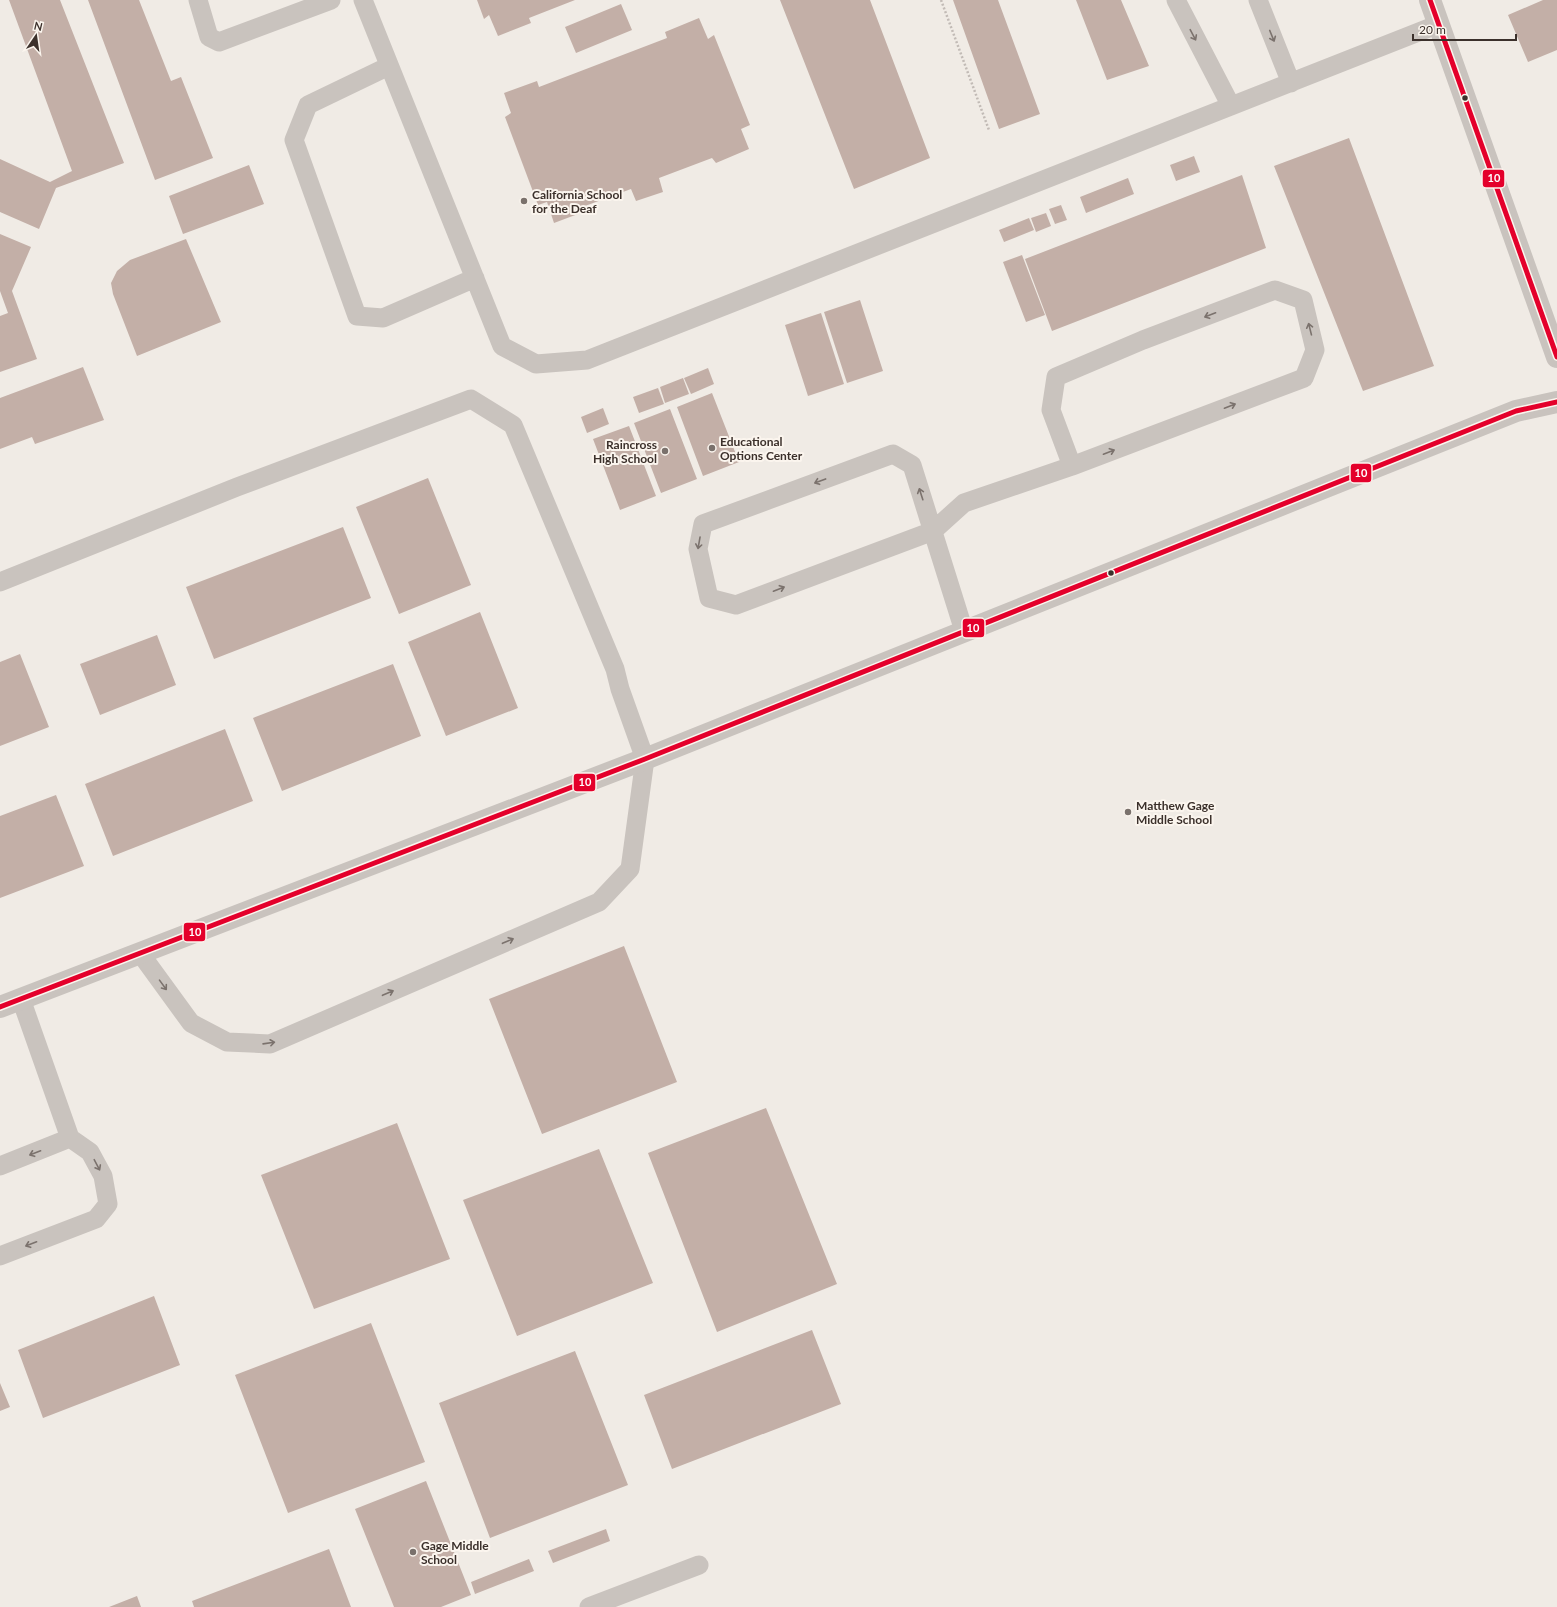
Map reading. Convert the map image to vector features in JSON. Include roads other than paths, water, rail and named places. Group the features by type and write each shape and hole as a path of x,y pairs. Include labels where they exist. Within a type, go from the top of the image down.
{"street":[{"path":"1430,0 1557,357"},
{"path":"0,1007 645,759 1516,411 1557,402"}],"lane":[{"path":"198,0 209,36 219,42 331,0"},
{"path":"363,0 502,346 536,364 587,360 1439,24"},
{"path":"1176,0 1231,106"},
{"path":"1258,0 1291,83"},
{"path":"389,66 308,106 294,140 357,316 384,318 475,278"},
{"path":"964,632 933,531 912,465 893,454 703,524 698,549 709,598 736,605 933,531 964,503 1072,466 1304,378 1315,350 1303,300 1275,290 1143,340 1056,376 1051,410 1072,466"},
{"path":"0,582 237,487 471,399 513,425 615,669 620,689 645,759 630,869 599,902 270,1044 227,1042 191,1023 140,953"},
{"path":"0,1256 96,1219 108,1204 103,1176 90,1152 70,1138 21,999"},
{"path":"0,1166 70,1138"},
{"path":"589,1607 699,1565"}],"place":[{"name":"California School for the Deaf","path":"524,201"},
{"name":"Educational Options Center","path":"712,448"},
{"name":"Raincross High School","path":"665,451"},
{"name":"Matthew Gage Middle School","path":"1128,812"},
{"name":"Gage Middle School","path":"413,1552"}]}
